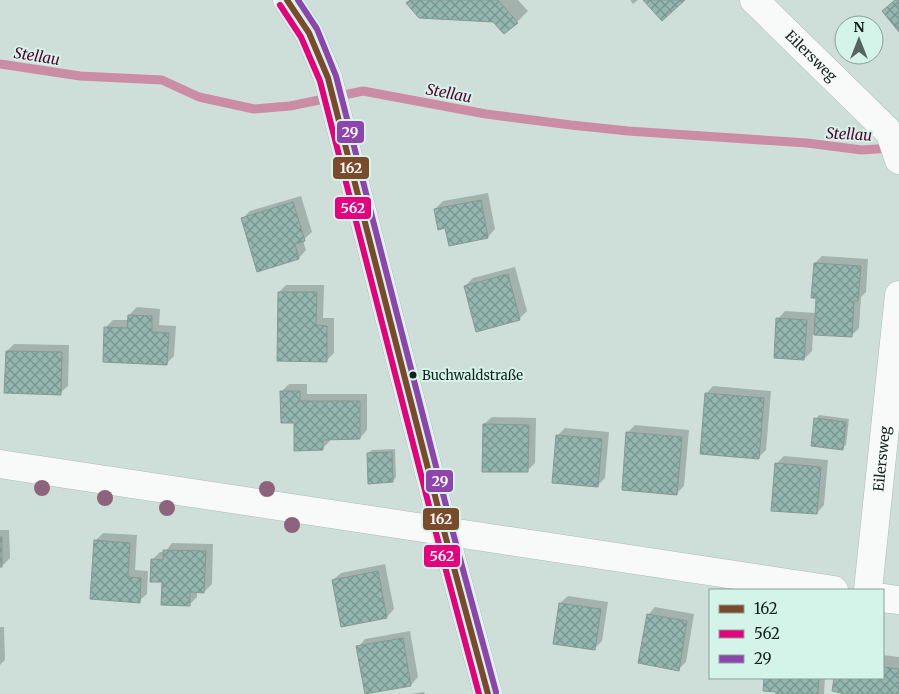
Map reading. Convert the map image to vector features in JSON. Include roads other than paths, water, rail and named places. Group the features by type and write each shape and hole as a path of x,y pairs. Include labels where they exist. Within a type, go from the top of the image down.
{"street":[{"path":"287,0 309,33 328,78 444,531 488,694"},
{"name":"Eilersweg","path":"754,0 890,133 899,160"},
{"name":"Eilersweg","path":"868,589 899,295"},
{"path":"0,464 827,589"},
{"path":"884,598 899,600"}],"waterway":[{"name":"Stellau","path":"0,64 80,76 162,80 199,97 254,109 290,106 363,91 486,114 571,125 628,131 807,143 862,150 891,148"}],"place":[{"name":"Buchwaldstraße","path":"413,375"}]}
